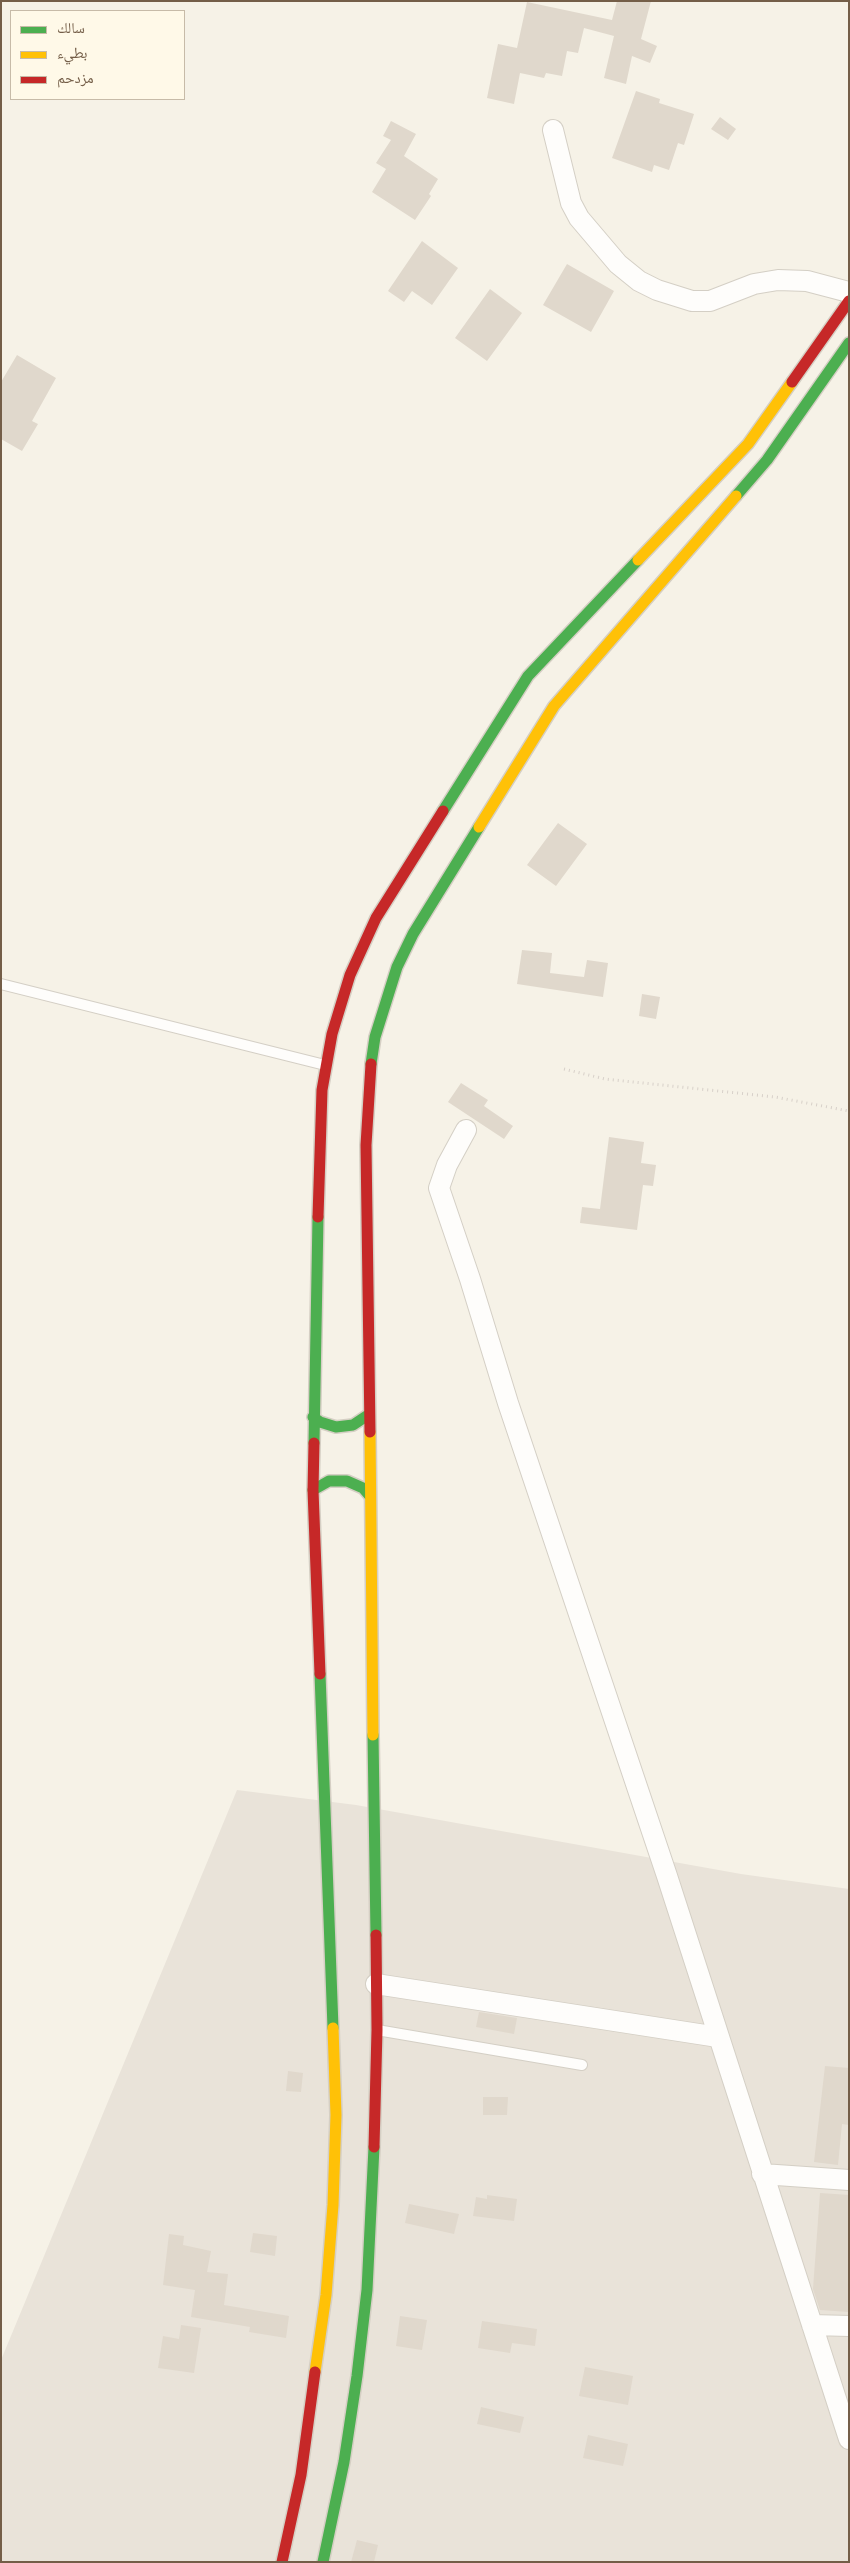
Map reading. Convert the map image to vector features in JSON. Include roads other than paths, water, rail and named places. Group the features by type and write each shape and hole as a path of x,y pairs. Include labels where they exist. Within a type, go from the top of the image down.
{"street":[{"path":"553,130 571,203 579,218 618,264 639,282 692,301 710,301 754,284 778,280 807,281 849,292"},
{"path":"282,2562 302,2466 326,2296 333,2205 336,2115 313,1490 318,1140 326,1065 332,1034 350,975 376,918 531,680 748,444 849,301"},
{"path":"323,2562 344,2462 357,2376 367,2290 374,2203 376,1984 368,1415 367,1109 369,1073 375,1037 397,967 413,934 551,702 767,460 849,343"},
{"path":"466,1130 447,1166 439,1188 470,1279 508,1404 667,1876 849,2439"},
{"path":"313,1417 320,1422 336,1427 353,1425 368,1415"},
{"path":"313,1490 329,1481 347,1480 363,1488 369,1495"},
{"path":"376,1984 718,2036"},
{"path":"762,2174 849,2180"},
{"path":"812,2325 849,2326"}],"lane":[{"path":"1,984 326,1065"},
{"path":"376,2030 582,2065"}]}
